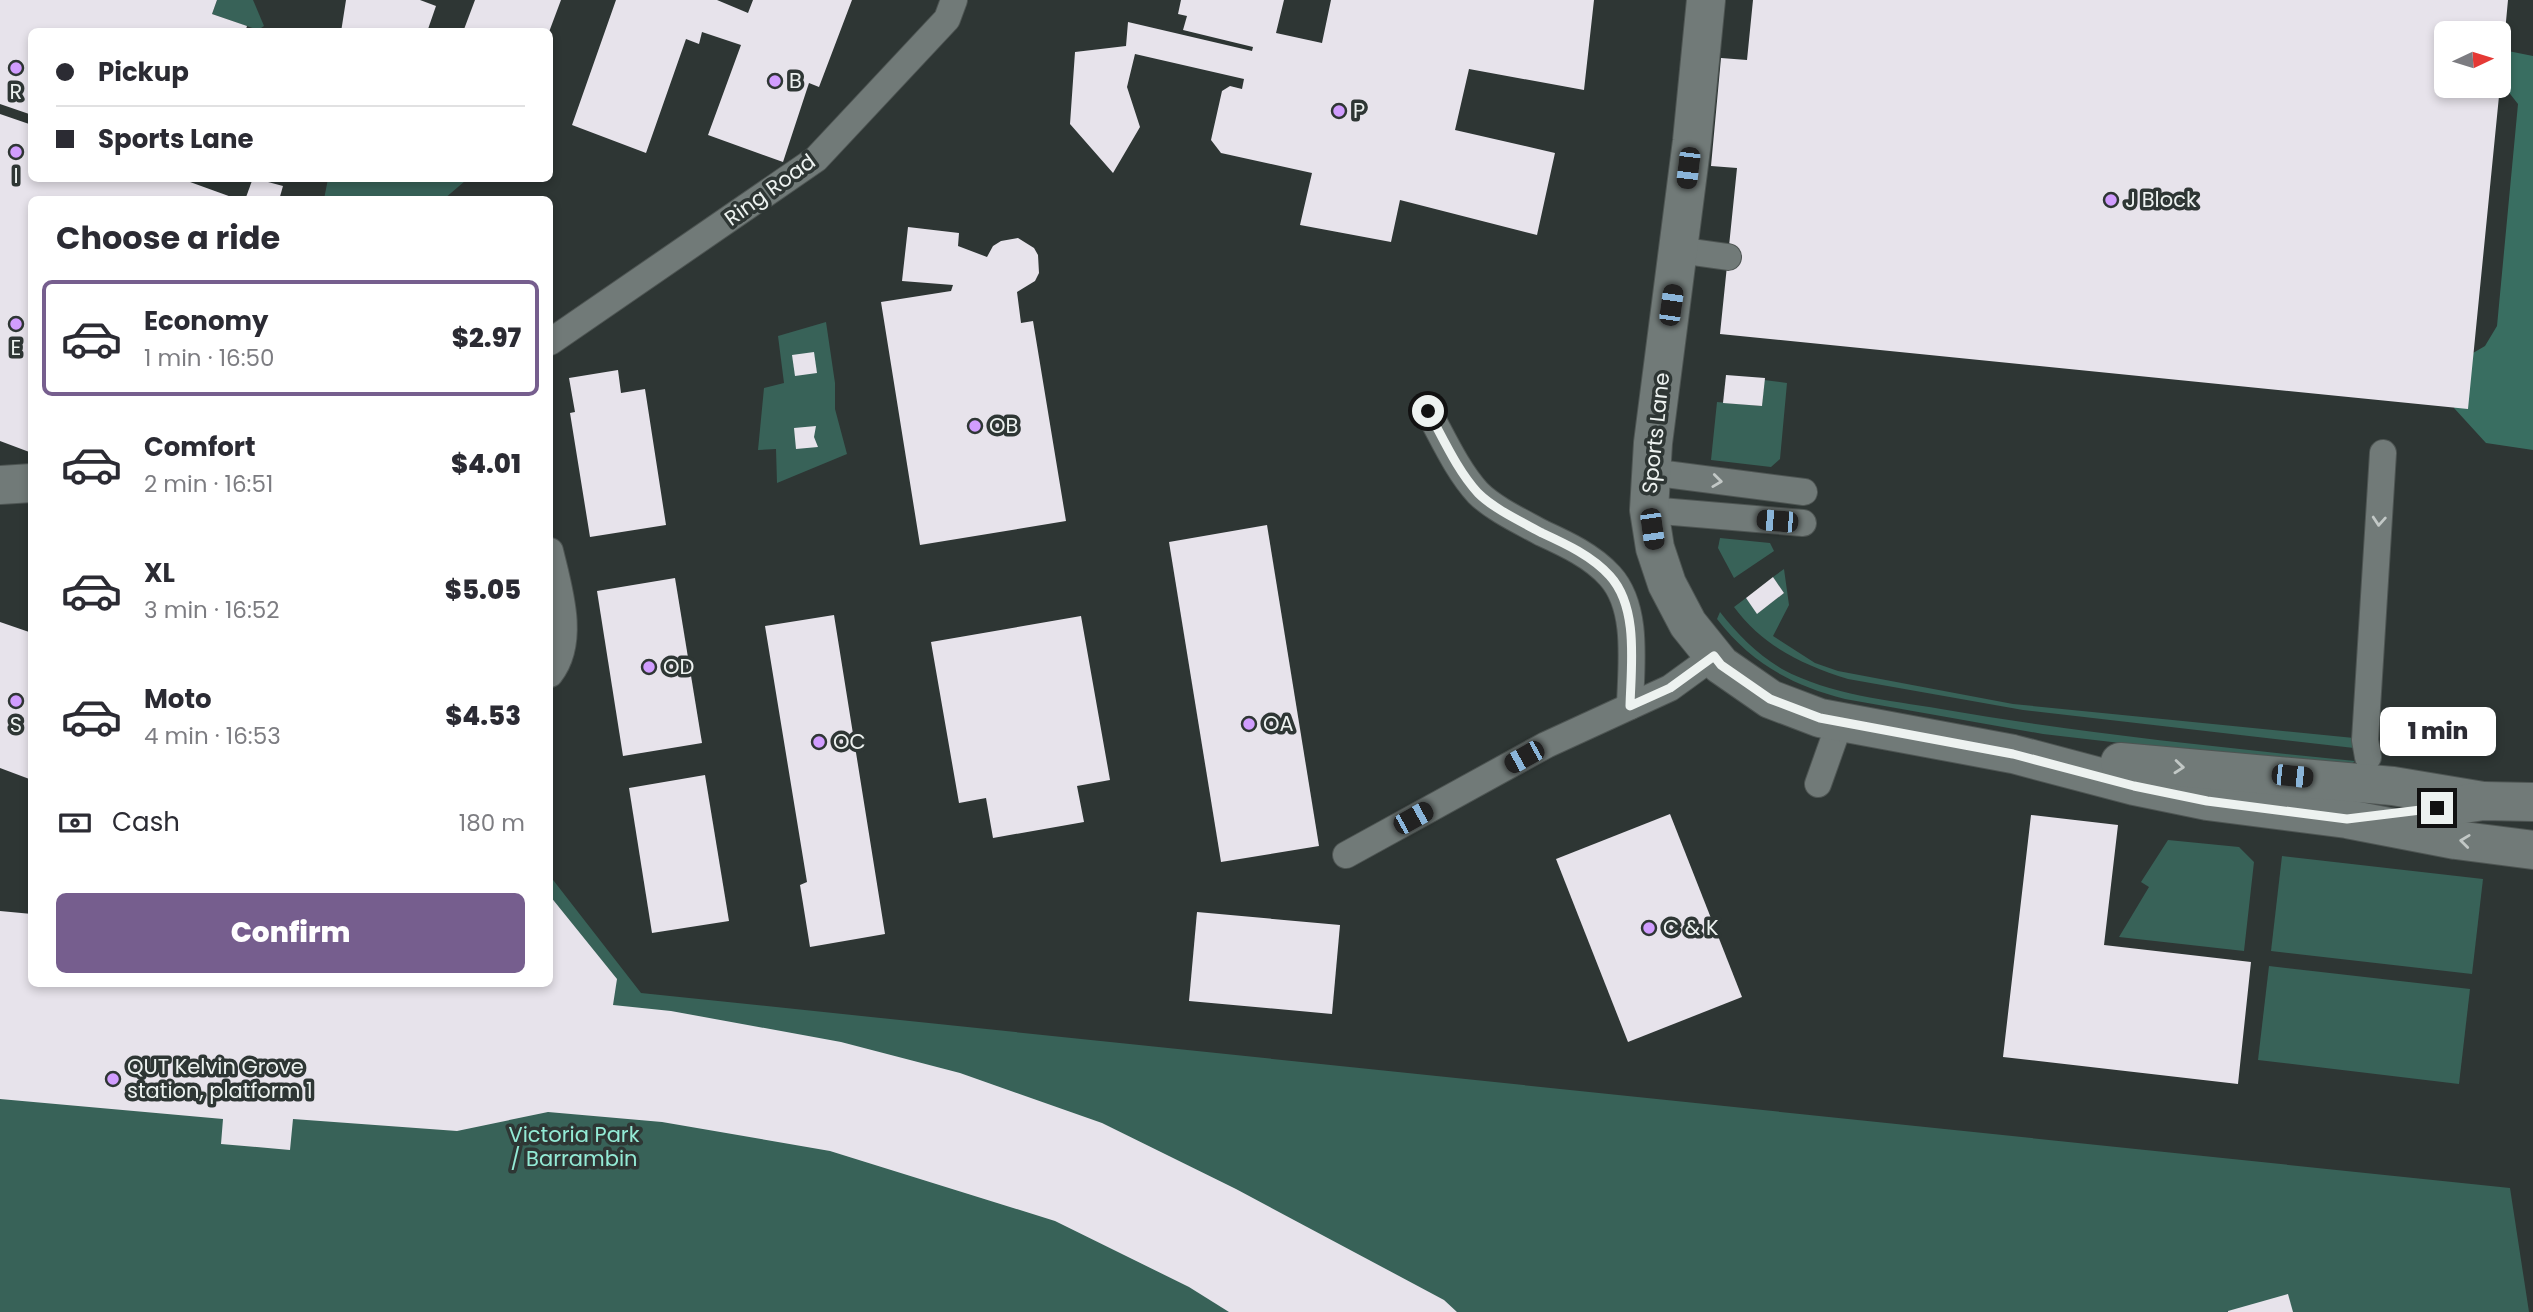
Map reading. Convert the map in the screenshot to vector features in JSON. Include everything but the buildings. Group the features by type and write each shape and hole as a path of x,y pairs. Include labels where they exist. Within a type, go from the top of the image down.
{"street":[{"name":"Sports Lane","path":"1706,0 1650,472 1649,510 1655,548 1667,584 1688,624 1721,665 1770,699 1820,718 2013,754 2134,786 2207,801 2347,819 2456,840 2533,850"},
{"path":"0,485 28,483"},
{"name":"Sports Lane","path":"2013,754 2393,786 2483,802"},
{"name":"Sports Lane","path":"2347,819 2483,802 2533,802"}],"lane":[{"name":"Ring Road","path":"553,340 816,159 950,10 967,0"},
{"path":"1678,250 1728,257"},
{"path":"1428,411 1451,454 1479,494 1527,525 1580,552 1611,577 1628,611 1632,659 1630,706"},
{"path":"2368,757 2365,740 2383,453"},
{"path":"1650,472 1804,492"},
{"path":"1649,510 1803,523"},
{"path":"553,563 561,595 564,639 553,666"},
{"path":"1346,855 1546,745 1670,688 1714,656"},
{"path":"1818,784 1840,722"}],"green space":[{"path":"217,0 253,0 264,26 252,28 212,14"},
{"path":"2511,52 2533,56 2533,450 2486,443 2454,408 2473,353 2485,346 2497,326 2518,104 2511,95"},
{"path":"327,182 464,182 448,196 325,196"},
{"path":"826,322 835,383 835,409 847,454 777,483 776,449 758,450 764,388 784,383 778,336"},
{"path":"1764,380 1787,383 1780,459 1771,467 1711,460 1717,402 1762,406"},
{"path":"1720,538 1770,543 1774,551 1734,578 1718,548"},
{"path":"1784,569 1789,605 1773,636 1815,663 1838,671 2013,704 2354,738 2354,748 2023,710 1848,679 1814,667 1784,652 1757,633 1734,607 1746,598 1758,613 1784,593 1773,577"},
{"path":"1720,612 1748,644 1782,669 1839,691 2044,725 2355,761 2345,769 2043,734 1845,699 1807,687 1758,660 1717,619"},
{"path":"2168,840 2239,847 2254,862 2244,951 2119,937 2149,887 2141,882"},
{"path":"2282,856 2483,879 2472,974 2271,951"},
{"name":"Victoria Park / Barrambin","path":"553,880 641,993 2510,1188 2529,1312 0,1312 0,911 28,975 28,987 553,987"},
{"path":"2269,966 2470,989 2459,1084 2258,1060"}],"place":[{"name":"R","path":"16,68"},
{"name":"B","path":"775,81"},
{"name":"P","path":"1339,111"},
{"name":"I","path":"16,152"},
{"name":"J Block","path":"2111,200"},
{"name":"E","path":"16,324"},
{"name":"OB","path":"975,426"},
{"name":"OD","path":"649,667"},
{"name":"S","path":"16,701"},
{"name":"OA","path":"1249,724"},
{"name":"OC","path":"819,742"},
{"name":"C & K","path":"1649,928"},
{"name":"QUT Kelvin Grove station, platform 1","path":"113,1079"}],"route":[{"path":"1428,411 1451,454 1479,494 1527,525 1580,552 1611,577 1628,611 1632,659 1630,706 1670,688 1714,656 1721,665 1770,699 1820,718 2013,754 2134,786 2207,801 2347,819 2437,808"}]}
